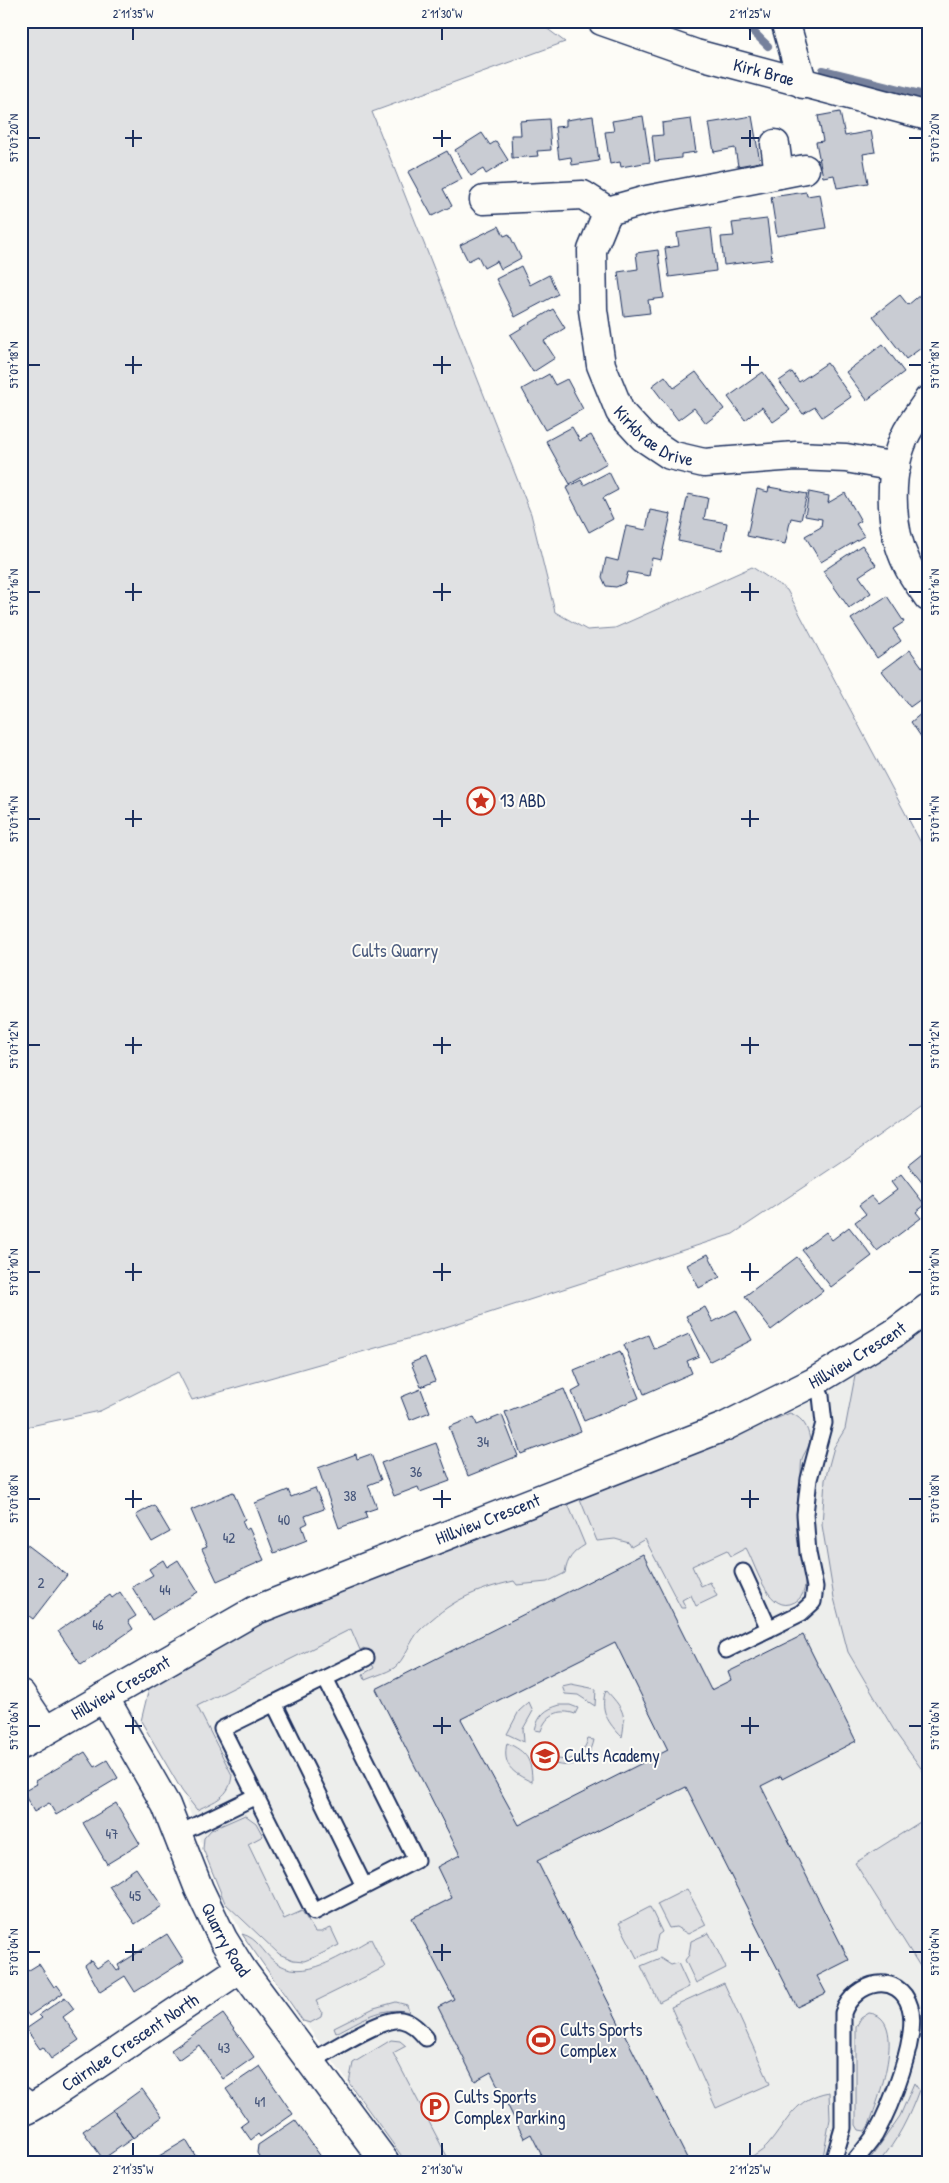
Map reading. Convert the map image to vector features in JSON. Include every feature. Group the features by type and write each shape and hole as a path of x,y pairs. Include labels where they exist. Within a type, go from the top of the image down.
{"street":[{"name":"Kirk Brae","path":"602,21 696,54 928,116"},
{"path":"785,21 803,84"},
{"path":"484,200 583,195 608,211 647,200 792,172 775,144"},
{"name":"Kirkbrae Drive","path":"608,211 592,250 593,310 601,365 620,412 643,437 670,455 704,463 796,456 846,458 896,468"},
{"path":"928,400 906,434 896,468 893,493 893,519 898,543 907,565 928,597"},
{"name":"Hillview Crescent","path":"21,1745 256,1610 724,1427 814,1382 892,1334 928,1308"},
{"path":"21,1694 45,1730"},
{"name":"Quarry Road","path":"104,1697 166,1806 199,1889 223,1938 241,1968 385,2162"},
{"name":"Cairnlee Crescent North","path":"21,2101 27,2110 46,2099 241,1968"}],"lane":[{"path":"726,1650 801,1613 813,1602 815,1587 808,1553 805,1514 809,1479 824,1423 821,1396 814,1382"},
{"path":"743,1572 769,1629"},
{"path":"325,1678 416,1860 314,1912 222,1729 274,1703 325,1678 366,1658"},
{"path":"274,1703 364,1886"},
{"path":"178,1834 256,1796"},
{"path":"833,2162 842,2128 843,2013 847,2000 854,1993 870,1985 887,1985 906,1997 911,2009 912,2021 905,2062 892,2099 874,2136 854,2162"},
{"path":"310,2062 384,2022 401,2020 416,2026 426,2038"}],"shaded area":[{"name":"Cults Academy","path":"928,1323 928,2162 406,2162 248,1944 225,1903 182,1791 141,1721 149,1688 338,1592 568,1504 790,1413 855,1376"}],"green space":[{"name":"Cults Quarry","path":"21,21 537,21 565,42 372,112 531,514 555,612 587,630 615,628 752,567 787,590 928,856 928,1100 853,1154 733,1234 418,1336 192,1400 178,1372 100,1411 21,1428"},
{"path":"928,1323 928,1778 895,1732 848,1652 834,1598 822,1525 825,1480 834,1447 845,1429 855,1376"},
{"path":"790,1413 797,1416 804,1424 810,1439 802,1459 798,1498 796,1528 805,1574 805,1584 803,1593 798,1600 790,1604 782,1604 768,1593 746,1548 731,1556 727,1550 692,1566 701,1586 710,1582 717,1596 696,1606 691,1595 682,1600 686,1608 681,1608 645,1539 631,1547 629,1543 615,1539 597,1541 580,1499"},
{"path":"568,1504 585,1545 571,1556 565,1573 547,1582 517,1585 514,1581 487,1588 452,1604 420,1630 401,1660 391,1670 365,1680 363,1674 374,1668 364,1648 360,1650 351,1629 197,1706 232,1775 231,1782 225,1793 215,1801 197,1810 182,1791 141,1721 149,1688 234,1636 338,1592"},
{"path":"571,1684 596,1689 595,1706 578,1695 565,1694 562,1686"},
{"path":"606,1690 622,1711 624,1722 622,1737 606,1716 604,1697"},
{"path":"529,1702 533,1711 523,1729 524,1742 507,1734 519,1711"},
{"path":"560,1705 570,1705 578,1708 575,1714 564,1712 554,1714 546,1721 541,1731 535,1730 543,1714"},
{"path":"588,1739 594,1740 592,1747 589,1753 579,1762 566,1765 552,1763 554,1758 566,1760 576,1757 583,1750"},
{"path":"507,1743 524,1753 531,1768 532,1782 514,1772 507,1763"},
{"path":"245,1815 256,1823 263,1836 248,1844 284,1919 302,1911 315,1932 331,1928 339,1945 304,1961 293,1960 279,1954 225,1903 203,1849 204,1838 211,1830"},
{"path":"928,1817 928,1979 855,1863"},
{"path":"687,1889 706,1925 688,1934 676,1927 669,1928 657,1904"},
{"path":"650,1907 662,1932 658,1935 655,1950 637,1958 619,1923"},
{"path":"709,1933 726,1968 696,1983 685,1960 689,1955 691,1941"},
{"path":"242,1934 256,1942 274,1961 286,1968 298,1970 324,1964 371,1939 385,1967 316,2001 322,2012 321,2017 310,2023 303,2021"},
{"path":"660,1958 671,1965 678,1963 689,1987 659,2002 641,1966"},
{"path":"724,1983 770,2084 716,2108 671,2007"},
{"path":"396,2002 407,2005 409,2012 399,2010 380,2012 336,2033 334,2028 374,2008"},
{"path":"869,2013 881,2018 887,2029 889,2044 883,2081 869,2125 865,2131 859,2130 856,2125 856,2027 861,2018"},
{"path":"391,2040 400,2041 406,2046 393,2053 450,2162 406,2162 349,2083 353,2063"},
{"path":"914,2083 919,2090 897,2137 879,2162 868,2162 900,2116"},
{"path":"829,2092 830,2119 822,2162 747,2162 768,2145 800,2105 808,2099"}],"building":[{"path":"840,112 845,136 871,131 875,152 863,154 868,183 837,188 834,175 823,177 816,142 823,141 818,116"},
{"path":"593,116 599,161 572,165 571,157 559,159 555,127 566,126 566,120"},
{"path":"643,116 650,162 621,167 620,162 610,164 605,132 614,131 612,121"},
{"path":"752,116 760,162 738,166 735,148 714,152 709,123"},
{"path":"549,119 551,150 537,151 538,156 512,158 511,135 521,135 520,121"},
{"path":"691,119 696,152 681,154 681,158 655,161 652,136 663,135 662,123"},
{"path":"482,133 490,145 496,141 508,160 486,174 483,169 471,176 455,150"},
{"path":"447,151 462,179 443,189 452,206 432,216 408,172"},
{"path":"806,192 807,196 820,194 826,228 777,236 771,197"},
{"path":"767,219 772,259 724,265 721,237 734,236 732,223"},
{"path":"499,226 504,236 509,234 521,258 501,269 497,261 484,268 478,256 468,261 460,245"},
{"path":"711,228 716,271 669,277 665,248 679,246 677,233"},
{"path":"658,250 664,298 648,300 650,313 624,316 618,272 638,269 636,253"},
{"path":"521,266 530,285 549,275 558,294 515,317 496,279"},
{"path":"921,294 928,303 928,343 906,359 873,316 900,295 908,305"},
{"path":"553,309 565,328 544,341 555,358 533,372 510,335"},
{"path":"883,344 904,372 867,400 846,372"},
{"path":"827,363 851,397 822,417 815,407 803,414 779,381 792,372 799,382"},
{"path":"696,372 724,409 706,423 694,408 678,420 652,386 665,376 674,388"},
{"path":"763,372 790,410 773,422 762,407 745,420 728,397"},
{"path":"549,374 555,385 567,379 583,409 545,430 522,389"},
{"path":"572,427 580,441 591,435 607,463 570,484 546,441"},
{"path":"609,472 618,490 603,498 613,519 589,532 566,488 581,480 584,485"},
{"path":"769,487 807,494 801,520 791,518 785,544 747,536 757,489 768,492"},
{"path":"809,492 829,496 828,503 845,493 861,521 856,524 864,536 821,562 805,536 821,527 822,519 805,516"},
{"path":"688,494 708,498 704,519 727,523 722,550 678,541"},
{"path":"650,510 671,514 661,560 652,558 649,576 628,572 625,583 616,587 606,586 602,577 606,558 618,561 626,526 646,530"},
{"path":"862,545 876,565 859,576 871,593 849,608 823,571"},
{"path":"887,596 904,622 893,629 901,641 877,658 851,619"},
{"path":"910,650 928,675 928,694 910,707 882,671"},
{"path":"928,708 928,742 926,744 911,722"},
{"path":"928,1149 928,1190 908,1165"},
{"path":"901,1174 925,1205 916,1212 921,1218 877,1251 855,1222 866,1214 859,1205 871,1196 878,1204 897,1190 891,1182"},
{"path":"849,1227 872,1256 831,1287 802,1250 826,1232 832,1240"},
{"path":"708,1254 720,1277 699,1288 687,1265"},
{"path":"797,1257 823,1291 771,1330 745,1296"},
{"path":"705,1307 713,1322 736,1310 752,1340 710,1361 686,1316"},
{"path":"689,1334 699,1356 687,1361 692,1373 644,1394 624,1345 648,1335 654,1349"},
{"path":"620,1351 639,1398 584,1421 572,1392 581,1387 574,1370"},
{"path":"425,1357 435,1381 421,1387 411,1363"},
{"path":"421,1389 430,1412 410,1420 401,1397"},
{"path":"564,1389 581,1431 521,1454 505,1412"},
{"path":"502,1415 518,1456 468,1476 449,1427 474,1417 477,1425"},
{"path":"436,1443 450,1481 420,1492 418,1487 394,1496 381,1463"},
{"path":"356,1454 357,1459 371,1454 381,1480 368,1485 377,1508 365,1512 367,1518 339,1528 318,1468"},
{"path":"315,1488 324,1509 305,1516 308,1523 302,1526 307,1540 274,1553 255,1503 288,1490 291,1497"},
{"path":"233,1492 245,1519 242,1521 246,1530 249,1528 264,1560 217,1581 202,1549 207,1547 191,1510"},
{"path":"154,1505 170,1532 152,1542 136,1515"},
{"path":"21,1540 67,1575 33,1619 21,1610"},
{"name":"Cults Academy","path":"643,1554 711,1690 731,1680 728,1672 803,1635 856,1741 782,1779 781,1776 761,1786 849,1960 817,1976 826,1993 797,2007 686,1787 537,1861 689,2162 545,2162 531,2134 524,2138 491,2072 475,2081 438,2007 454,1999 412,1918 452,1898 437,1867 460,1855 376,1689","holes":["615,1642 668,1750 519,1825 461,1719"]},
{"path":"163,1560 167,1567 178,1560 198,1592 152,1620 132,1587 153,1575 149,1569"},
{"path":"120,1592 136,1616 128,1621 133,1629 81,1665 58,1631 110,1595 112,1598"},
{"path":"85,1752 95,1767 107,1760 118,1778 56,1815 49,1803 34,1812 23,1792 37,1784 35,1781"},
{"path":"116,1803 140,1844 107,1864 83,1823"},
{"path":"136,1868 162,1906 135,1924 109,1886"},
{"path":"167,1934 184,1961 135,1992 125,1976 100,1992 85,1965 91,1960 97,1968 109,1960 117,1971 120,1969 118,1965"},
{"path":"39,1964 54,1987 57,1985 63,1993 29,2016 21,2005 21,1975"},
{"path":"65,1997 74,2009 63,2017 79,2040 51,2059 43,2047 40,2049 26,2029 42,2018 39,2015"},
{"path":"223,2014 254,2057 223,2079 199,2045 178,2060 171,2050"},
{"path":"260,2066 293,2114 260,2137 258,2134 251,2140 241,2126 248,2121 226,2089"},
{"path":"142,2089 162,2117 133,2138 113,2110"},
{"path":"113,2110 133,2138 103,2159 83,2131"},
{"path":"295,2120 324,2161 267,2162 260,2158 257,2153 258,2145"},
{"path":"186,2140 196,2157 188,2162 149,2162"}],"waterway":[{"path":"742,21 768,46"},
{"path":"823,70 928,96"}],"place":[{"name":"13 ABD","path":"481,801"},
{"name":"Cults Academy","path":"545,1756"},
{"name":"Cults Sports Complex","path":"541,2040"},
{"name":"Cults Sports Complex Parking","path":"435,2107"}]}
